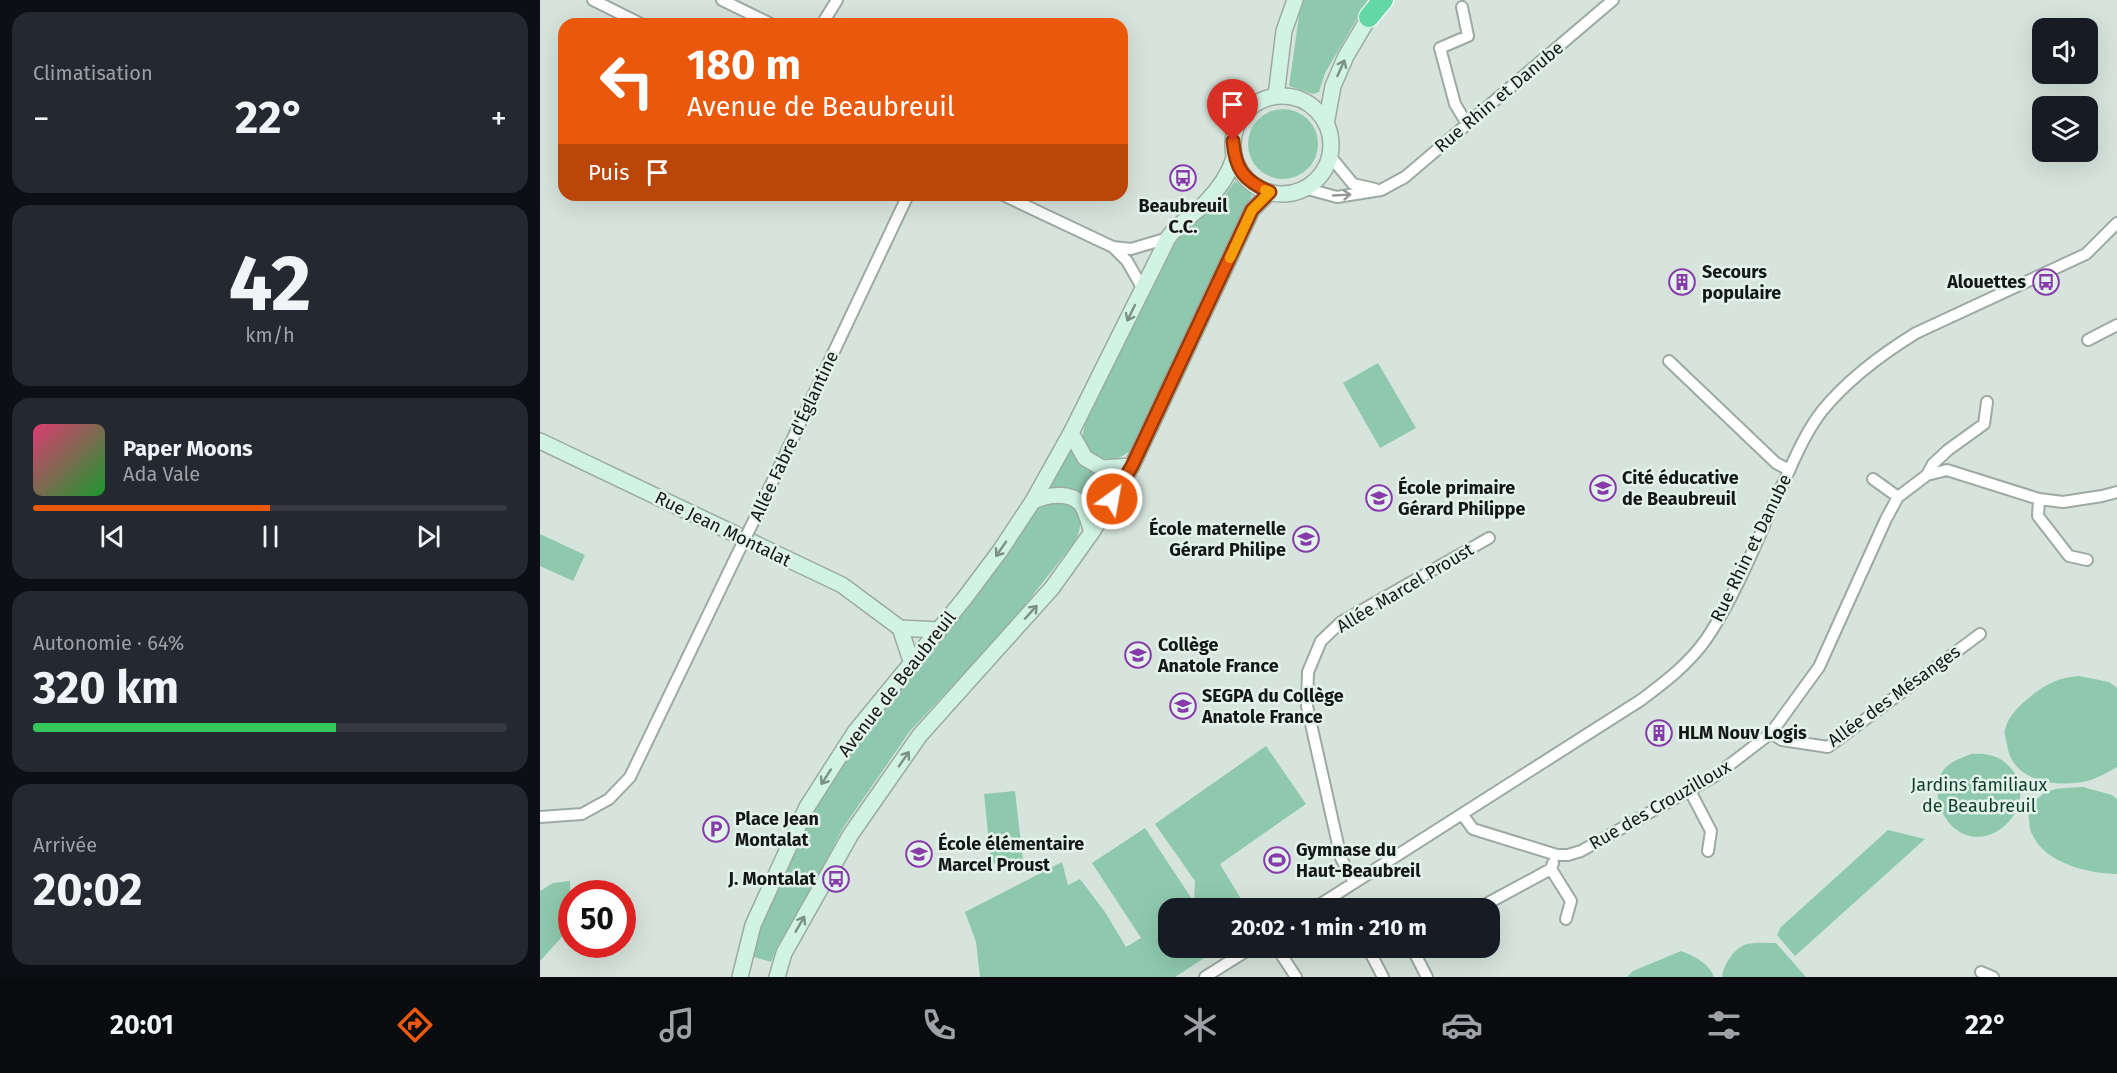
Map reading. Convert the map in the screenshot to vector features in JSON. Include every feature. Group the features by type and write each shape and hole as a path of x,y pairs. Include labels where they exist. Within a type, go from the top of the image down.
{"main road":[{"path":"1234,158 1249,180 1270,192 1287,193 1304,188 1320,175 1330,156 1330,135 1320,114 1300,99 1276,96 1284,31 1295,0"},
{"path":"1326,124 1333,86 1346,56 1377,6"},
{"name":"Avenue de Beaubreuil","path":"740,977 753,925 807,807 855,732 912,664 1000,551 1033,501 1071,433 1168,238 1214,193 1230,170 1234,158 1233,141 1244,114 1258,102 1276,96"},
{"path":"777,977 784,952 851,834 920,735 1052,588 1092,532 1132,466 1252,210 1270,192"},
{"path":"1071,433 1085,458 1102,468 1132,466"},
{"name":"Rue Jean Montalat","path":"540,441 842,585 900,628"},
{"path":"1033,501 1044,497 1066,495 1081,504 1092,532"},
{"path":"912,664 900,628 939,630"}],"street":[{"path":"592,0 629,18"},
{"path":"722,0 759,18"},
{"path":"826,18 837,0"},
{"name":"Rue Rhin et Danube","path":"1304,188 1337,197 1381,190 1405,177 1613,0"},
{"path":"1462,7 1468,36 1440,48 1455,104 1467,124"},
{"path":"1330,156 1353,184 1381,190"},
{"name":"Allée Fabre d'Églantine","path":"540,817 582,814 609,799 630,777 905,201"},
{"path":"1015,201 1113,247 1131,249 1168,238"},
{"name":"Rue Rhin et Danube","path":"1330,898 1641,700 1680,670 1706,640 1730,600 1803,442 1822,411 1853,379 1892,348 1916,333 2086,254 2117,223"},
{"path":"1113,247 1133,269 1143,289"},
{"path":"2088,340 2117,326"},
{"path":"1669,361 1776,463 1789,470"},
{"name":"Rue des Crouzilloux","path":"1557,855 1568,855 1581,851 1715,777 1771,733 1820,668 1898,497 1927,475 1933,464 1948,450 1984,424 1987,402"},
{"path":"1927,475 1947,470 2039,499 2063,502 2117,492"},
{"path":"1873,479 1898,497"},
{"path":"2039,499 2038,516 2069,556 2087,560"},
{"name":"Allée Marcel Proust","path":"1354,883 1341,858 1307,705 1308,672 1321,641 1341,622 1489,538"},
{"name":"Allée des Mésanges","path":"1771,733 1782,740 1828,747 1980,634"},
{"path":"1690,791 1711,831 1708,851"},
{"path":"1462,814 1473,829 1557,855 1551,869 1497,898"},
{"path":"1551,869 1571,901 1566,919"},
{"path":"1205,977 1235,958"},
{"path":"1284,958 1296,977"},
{"path":"1373,958 1383,977"},
{"path":"1417,958 1427,977"},
{"path":"1982,972 1993,977"}],"green space":[{"path":"1303,0 1368,0 1325,73 1319,92 1313,94 1289,86"},
{"path":"1283,109 1296,112 1308,119 1315,131 1318,144 1315,157 1308,169 1296,176 1283,179 1270,176 1258,169 1251,157 1248,144 1251,131 1258,119 1270,112"},
{"path":"1235,181 1252,195 1134,446 1120,457 1105,459 1093,456 1082,438 1085,424 1162,267 1180,235 1223,198"},
{"path":"1378,363 1416,428 1380,448 1343,383"},
{"path":"1073,447 1120,473 1091,518 1086,504 1046,490"},
{"path":"1053,500 1070,502 1077,511 1080,529 1076,540 1011,623 910,731 843,828 801,909 778,945 771,962 751,956 758,930 814,812 852,748 961,615 1041,504"},
{"path":"540,534 585,555 573,581 540,566"},
{"name":"Jardins familiaux de Beaubreuil","path":"2079,676 2109,682 2117,688 2117,767 2083,782 2046,782 2035,778 2016,766 2010,756 2005,735 2007,725 2018,707 2041,689 2053,682"},
{"path":"1266,746 1306,804 1220,864 1240,898 1194,898 1195,881 1155,824"},
{"name":"Jardins familiaux de Beaubreuil","path":"1971,754 1992,756 2005,762 2018,781 2020,796 2016,811 2007,824 1995,833 1980,837 1965,835 1951,825 1940,808 1937,794 1943,770 1954,761"},
{"name":"Jardins familiaux de Beaubreuil","path":"2083,787 2112,795 2117,799 2117,874 2079,868 2054,858 2036,841 2030,829 2028,810 2045,793 2051,790"},
{"path":"1015,791 1023,861 991,864 984,794"},
{"path":"1145,828 1191,898 1158,898 1158,958 1204,958 1175,977 980,977 976,942 965,912 1062,862 1068,885 1080,879 1105,912 1126,947 1141,938 1092,863"},
{"name":"Jardins familiaux de Beaubreuil","path":"1888,830 1925,839 1795,956 1777,935 1781,927"},
{"path":"558,882 558,941 540,961 540,891"},
{"path":"1776,943 1806,977 1722,977 1730,957 1738,949 1747,944"},
{"path":"1681,951 1705,964 1714,977 1627,977 1633,971"}],"slow traffic":[{"path":"1230,258 1252,210 1270,192 1265,190"}],"place":[{"name":"Beaubreuil C.C.","path":"1183,178"},
{"name":"Secours populaire","path":"1682,282"},
{"name":"Alouettes","path":"2046,282"},
{"name":"Cité éducative de Beaubreuil","path":"1603,488"},
{"name":"École primaire Gérard Philippe","path":"1379,498"},
{"name":"École maternelle Gérard Philipe","path":"1306,539"},
{"name":"Collège Anatole France","path":"1138,655"},
{"name":"SEGPA du Collège Anatole France","path":"1183,706"},
{"name":"HLM Nouv Logis","path":"1659,733"},
{"name":"Place Jean Montalat","path":"716,829"},
{"name":"École élémentaire Marcel Proust","path":"919,854"},
{"name":"Gymnase du Haut-Beaubreil","path":"1277,860"},
{"name":"J. Montalat","path":"836,879"}],"route":[{"path":"1112,499 1132,466 1252,210 1270,192 1249,180 1238,166 1234,158 1233,141"}]}
